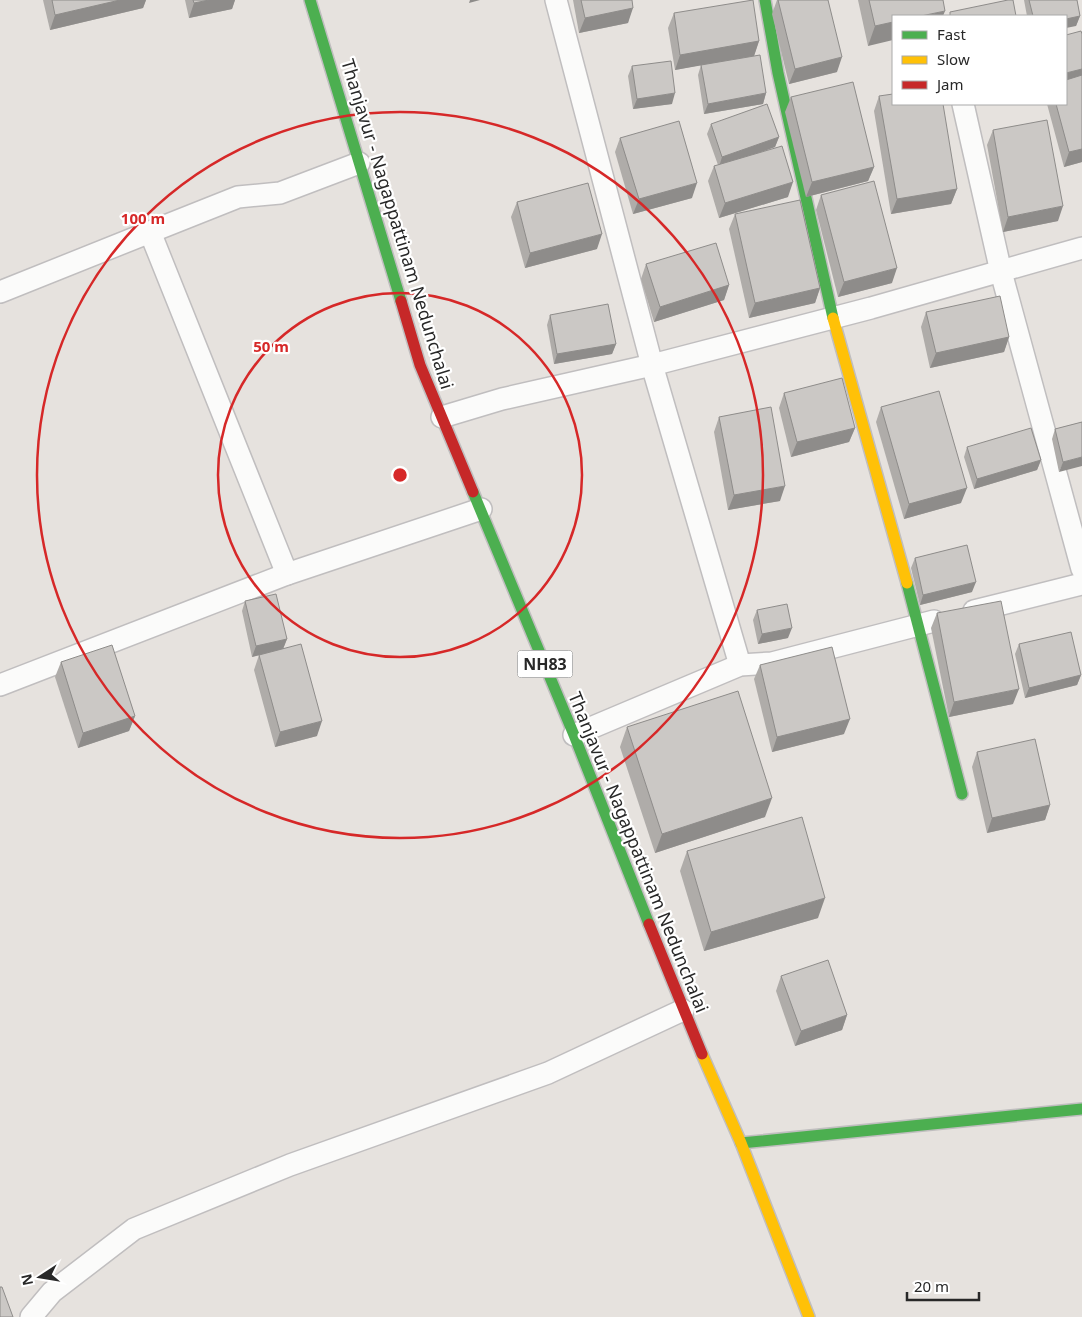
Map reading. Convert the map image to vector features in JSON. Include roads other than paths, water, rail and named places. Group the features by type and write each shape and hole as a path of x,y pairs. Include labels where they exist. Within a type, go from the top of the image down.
{"main road":[{"name":"Thanjavur - Nagappattinam Nedunchalai","path":"310,0 420,365 574,735 683,1010 741,1143 809,1317"},
{"path":"765,0 778,74 833,317 920,625 962,794"},
{"path":"741,1143 1082,1109"}],"street":[{"path":"556,0 652,365 740,665"},
{"path":"963,105 1000,272 1082,569"},
{"path":"0,292 238,197 280,193 359,163"},
{"path":"150,232 287,574"},
{"path":"442,417 502,399 652,365 871,308 1082,248"},
{"path":"0,685 287,574 481,509"},
{"path":"574,735 740,665 772,663 1082,584"},
{"path":"31,1317 52,1292 134,1228 290,1165 548,1073 683,1010"}]}
